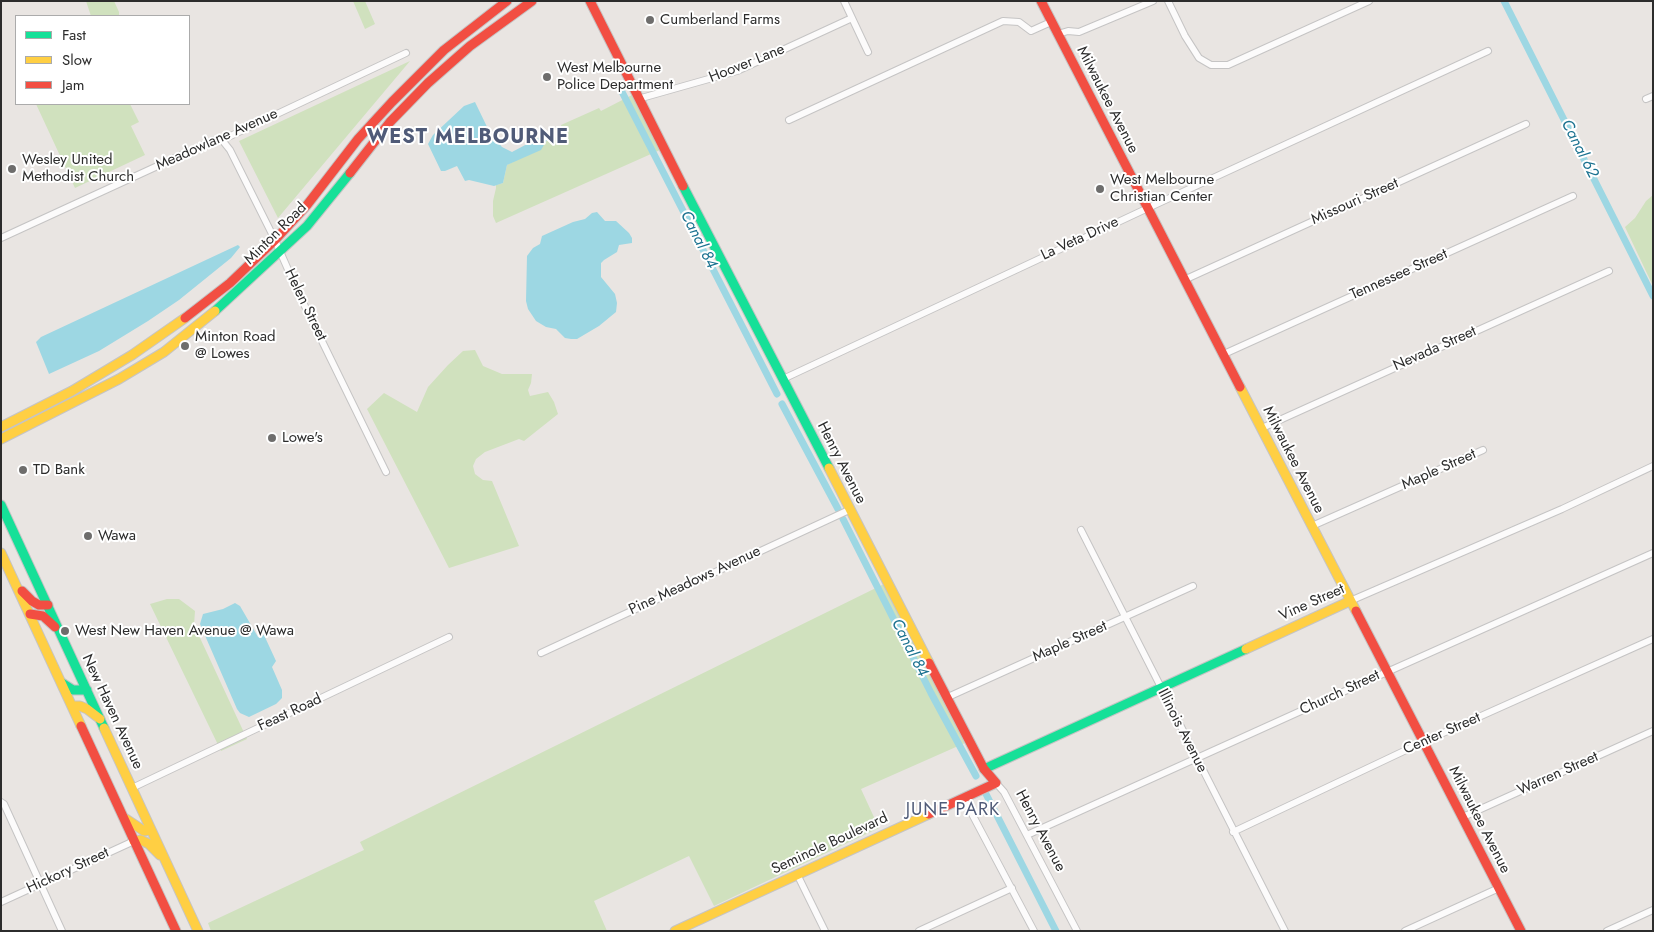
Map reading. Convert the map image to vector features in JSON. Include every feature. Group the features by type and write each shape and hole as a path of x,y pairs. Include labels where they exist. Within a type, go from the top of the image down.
{"street":[{"name":"Minton Road","path":"1,427 72,391 132,356 167,332 230,283 307,206 358,139 391,103 444,50 507,1"},
{"name":"Minton Road","path":"1,439 111,383 164,352 207,319 307,226 404,108 470,46 532,1"},
{"name":"Henry Avenue","path":"590,1 638,99 984,769 1004,792 1077,931"},
{"path":"844,1 868,52"},
{"name":"Milwaukee Avenue","path":"1041,1 1521,931"},
{"path":"1058,34 1068,31 1079,32 1153,1"},
{"path":"1168,1 1185,36 1199,58 1211,65 1228,65 1369,1"},
{"name":"Hoover Lane","path":"638,99 737,72 852,18"},
{"path":"789,120 1003,21 1019,22 1031,31 1051,22"},
{"name":"La Veta Drive","path":"783,379 1488,51"},
{"name":"Meadowlane Avenue","path":"1,238 214,140 222,140 406,53"},
{"path":"1646,100 1653,96"},
{"path":"391,103 404,108"},
{"name":"Missouri Street","path":"1184,280 1526,124"},
{"name":"Helen Street","path":"222,140 230,150 275,240 279,252 386,472"},
{"name":"Tennessee Street","path":"1224,354 1573,196"},
{"name":"Nevada Street","path":"1262,428 1609,271"},
{"name":"Maple Street","path":"1312,526 1483,450"},
{"name":"Vine Street","path":"984,769 1160,687 1350,601 1562,509 1653,466"},
{"name":"New Haven Avenue","path":"1,505 198,931"},
{"name":"Pine Meadows Avenue","path":"542,653 850,510"},
{"name":"Illinois Avenue","path":"1081,530 1285,931"},
{"path":"1,553 176,931"},
{"name":"Church Street","path":"1027,835 1653,554"},
{"name":"Maple Street","path":"948,697 1193,586"},
{"path":"17,587 32,601 48,605"},
{"path":"30,614 43,616 60,631"},
{"name":"Feast Road","path":"132,788 449,637"},
{"name":"Center Street","path":"1233,832 1423,742 1653,639"},
{"path":"61,682 73,690 87,690"},
{"path":"72,706 80,706 87,709 100,720"},
{"name":"Warren Street","path":"1463,817 1653,731"},
{"name":"Seminole Boulevard","path":"675,931 996,783"},
{"path":"963,798 1034,931"},
{"path":"1,802 4,804 62,931"},
{"path":"122,814 136,827 144,831 151,830"},
{"path":"134,841 141,840 149,844 166,862"},
{"name":"Hickory Street","path":"1,902 134,841"},
{"path":"797,874 825,931"},
{"path":"919,931 1012,888"},
{"path":"1405,931 1498,888"},
{"path":"1608,931 1653,910"}],"green space":[{"path":"86,1 114,1 119,12 119,15 91,15"},
{"path":"353,1 365,1 375,24 365,29"},
{"path":"410,61 278,218 239,141"},
{"path":"632,95 660,150 496,223 493,216 493,201 496,185 503,183 507,165 545,144 548,138 549,140 564,134 561,125 599,108 601,111"},
{"path":"36,105 130,105 139,122 131,126 145,155 75,188"},
{"path":"1653,195 1653,286 1625,227 1635,218 1646,201"},
{"path":"475,350 483,366 502,374 532,374 528,390 530,396 548,392 558,414 524,441 519,439 485,452 476,459 473,466 475,474 483,480 492,481 519,546 449,568 367,409 384,393 417,412 428,387 448,365 463,351"},
{"path":"884,584 965,743 861,789 879,828 714,906 689,856 594,901 607,931 211,931 208,923 364,850 360,842"},
{"path":"167,599 179,599 195,611 194,625 247,739 221,751 150,604"}],"water":[{"path":"475,102 490,133 502,147 512,152 546,134 548,138 541,150 507,165 503,183 494,186 469,180 465,181 457,166 441,171 428,144 433,135 464,106"},
{"path":"597,212 605,221 616,221 632,238 632,243 619,245 617,252 601,263 601,277 615,294 616,312 599,326 577,339 565,338 556,329 546,327 536,321 528,309 526,301 527,256 533,248 540,244 542,236 573,222 585,219 592,213"},
{"path":"238,245 240,247 231,258 179,300 99,351 49,374 36,342 41,337"},
{"path":"235,603 240,606 258,637 264,635 276,661 272,667 282,690 282,698 276,704 249,717 240,713 237,709 200,624 203,614 223,609"}],"waterway":[{"name":"Canal 62","path":"1504,1 1653,296"},
{"name":"Canal 84","path":"619,86 777,394"},
{"name":"Canal 84","path":"782,404 838,509"},
{"name":"Canal 84","path":"843,519 931,693 976,776"},
{"name":"Canal 84","path":"986,794 1056,931"}],"traffic: fast":[{"path":"215,311 307,226 350,173"},
{"path":"683,186 829,468"},
{"path":"1,505 104,728"},
{"path":"984,769 1246,649"},
{"path":"62,683 73,690 87,690"}],"traffic: slow":[{"path":"1,439 119,379 164,352 215,311"},
{"path":"1,427 72,391 132,355 185,318"},
{"path":"1240,387 1356,611"},
{"path":"829,468 929,663"},
{"path":"1,553 81,726"},
{"path":"1246,649 1350,601"},
{"path":"72,706 80,706 87,709 100,719"},
{"path":"104,728 198,931"},
{"path":"675,931 929,814"},
{"path":"126,819 144,831 151,830"},
{"path":"134,841 141,840 149,844 160,855"}],"traffic: jam":[{"path":"185,318 230,283 275,240 307,205 358,139 444,50 507,1"},
{"path":"350,173 390,122 428,83 470,46 532,1"},
{"path":"590,1 683,186"},
{"path":"1041,1 1240,387"},
{"path":"22,591 39,605 48,605"},
{"path":"1356,611 1521,931"},
{"path":"30,614 43,616 55,627"},
{"path":"929,663 984,769 996,783 929,814"},
{"path":"81,726 176,931"}],"place":[{"name":"Cumberland Farms","path":"650,20"},
{"name":"West Melbourne Police Department","path":"547,77"},
{"name":"Wesley United Methodist Church","path":"12,169"},
{"name":"West Melbourne Christian Center","path":"1100,189"},
{"name":"Minton Road @ Lowes","path":"185,346"},
{"name":"Lowe's","path":"272,438"},
{"name":"TD Bank","path":"23,470"},
{"name":"Wawa","path":"88,536"},
{"name":"West New Haven Avenue @ Wawa","path":"65,631"}],"district":[{"name":"WEST MELBOURNE","path":"468,138"},
{"name":"JUNE PARK","path":"953,811"}]}
